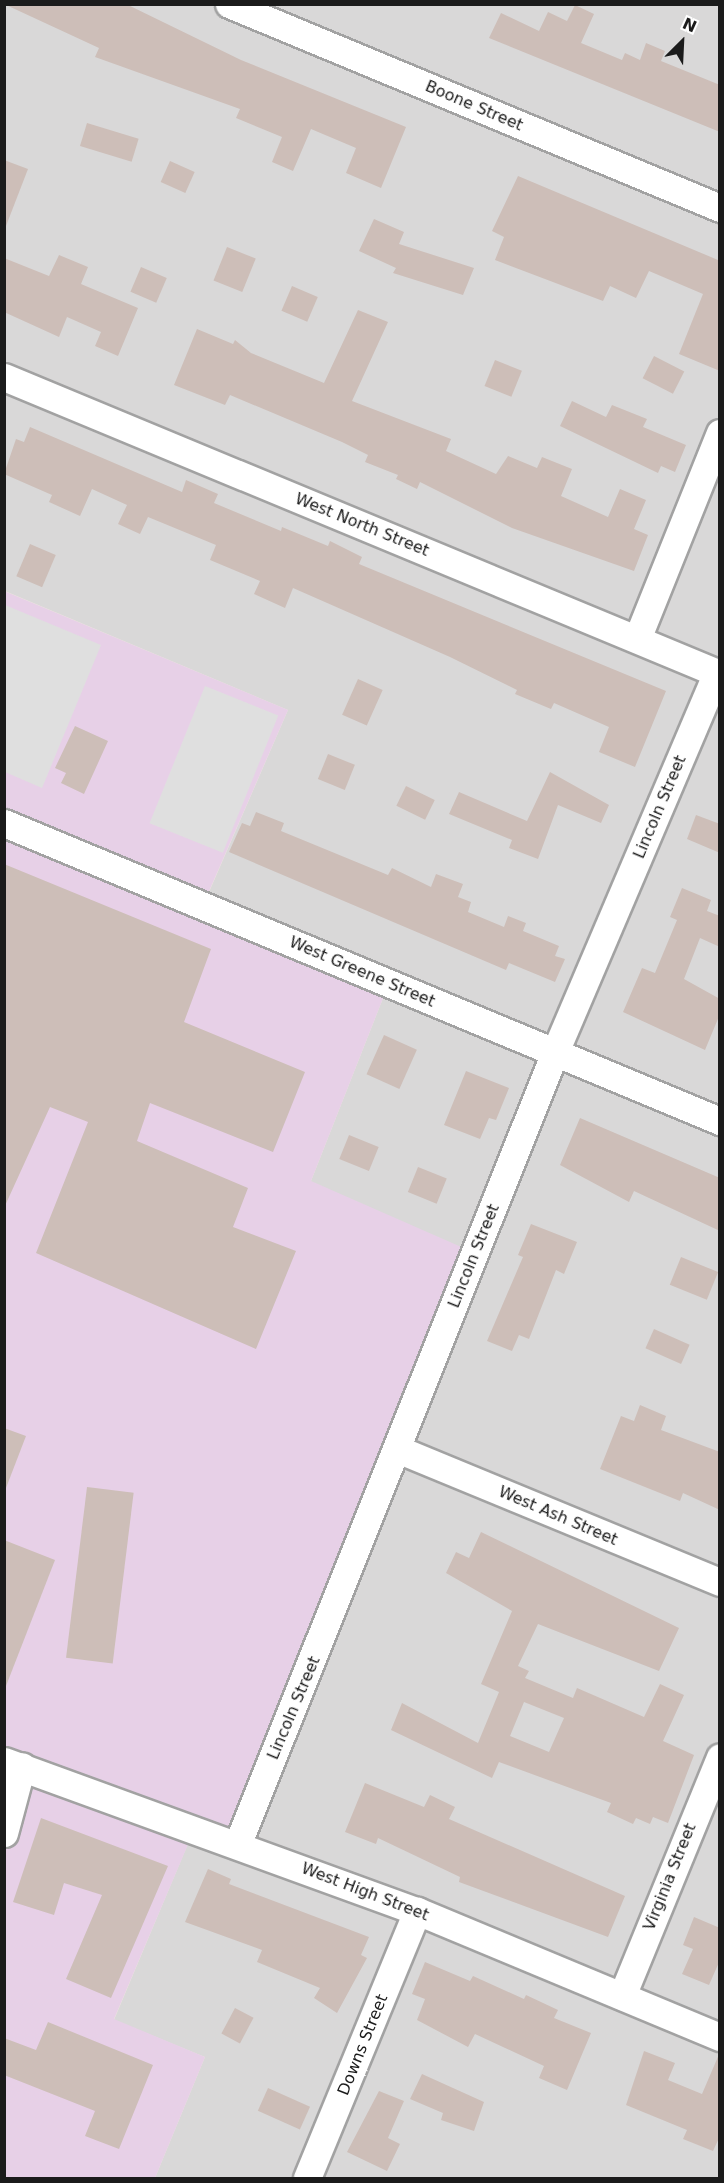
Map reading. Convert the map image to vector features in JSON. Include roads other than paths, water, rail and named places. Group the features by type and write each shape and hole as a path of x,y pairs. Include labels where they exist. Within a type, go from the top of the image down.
{"street":[{"name":"Boone Street","path":"230,4 720,208"},
{"name":"West North Street","path":"4,377 718,673"},
{"path":"637,639 720,434"},
{"name":"Lincoln Street","path":"238,1843 555,1052 718,673"},
{"name":"West Greene Street","path":"4,823 720,1121"},
{"name":"West Ash Street","path":"397,1449 720,1582"},
{"name":"Virginia Street","path":"622,1996 720,1757"},
{"path":"4,1833 13,1763"},
{"name":"West High Street","path":"13,1763 238,1843 417,1911 720,2037"},
{"name":"Downs Street","path":"307,2178 417,1911"}]}
